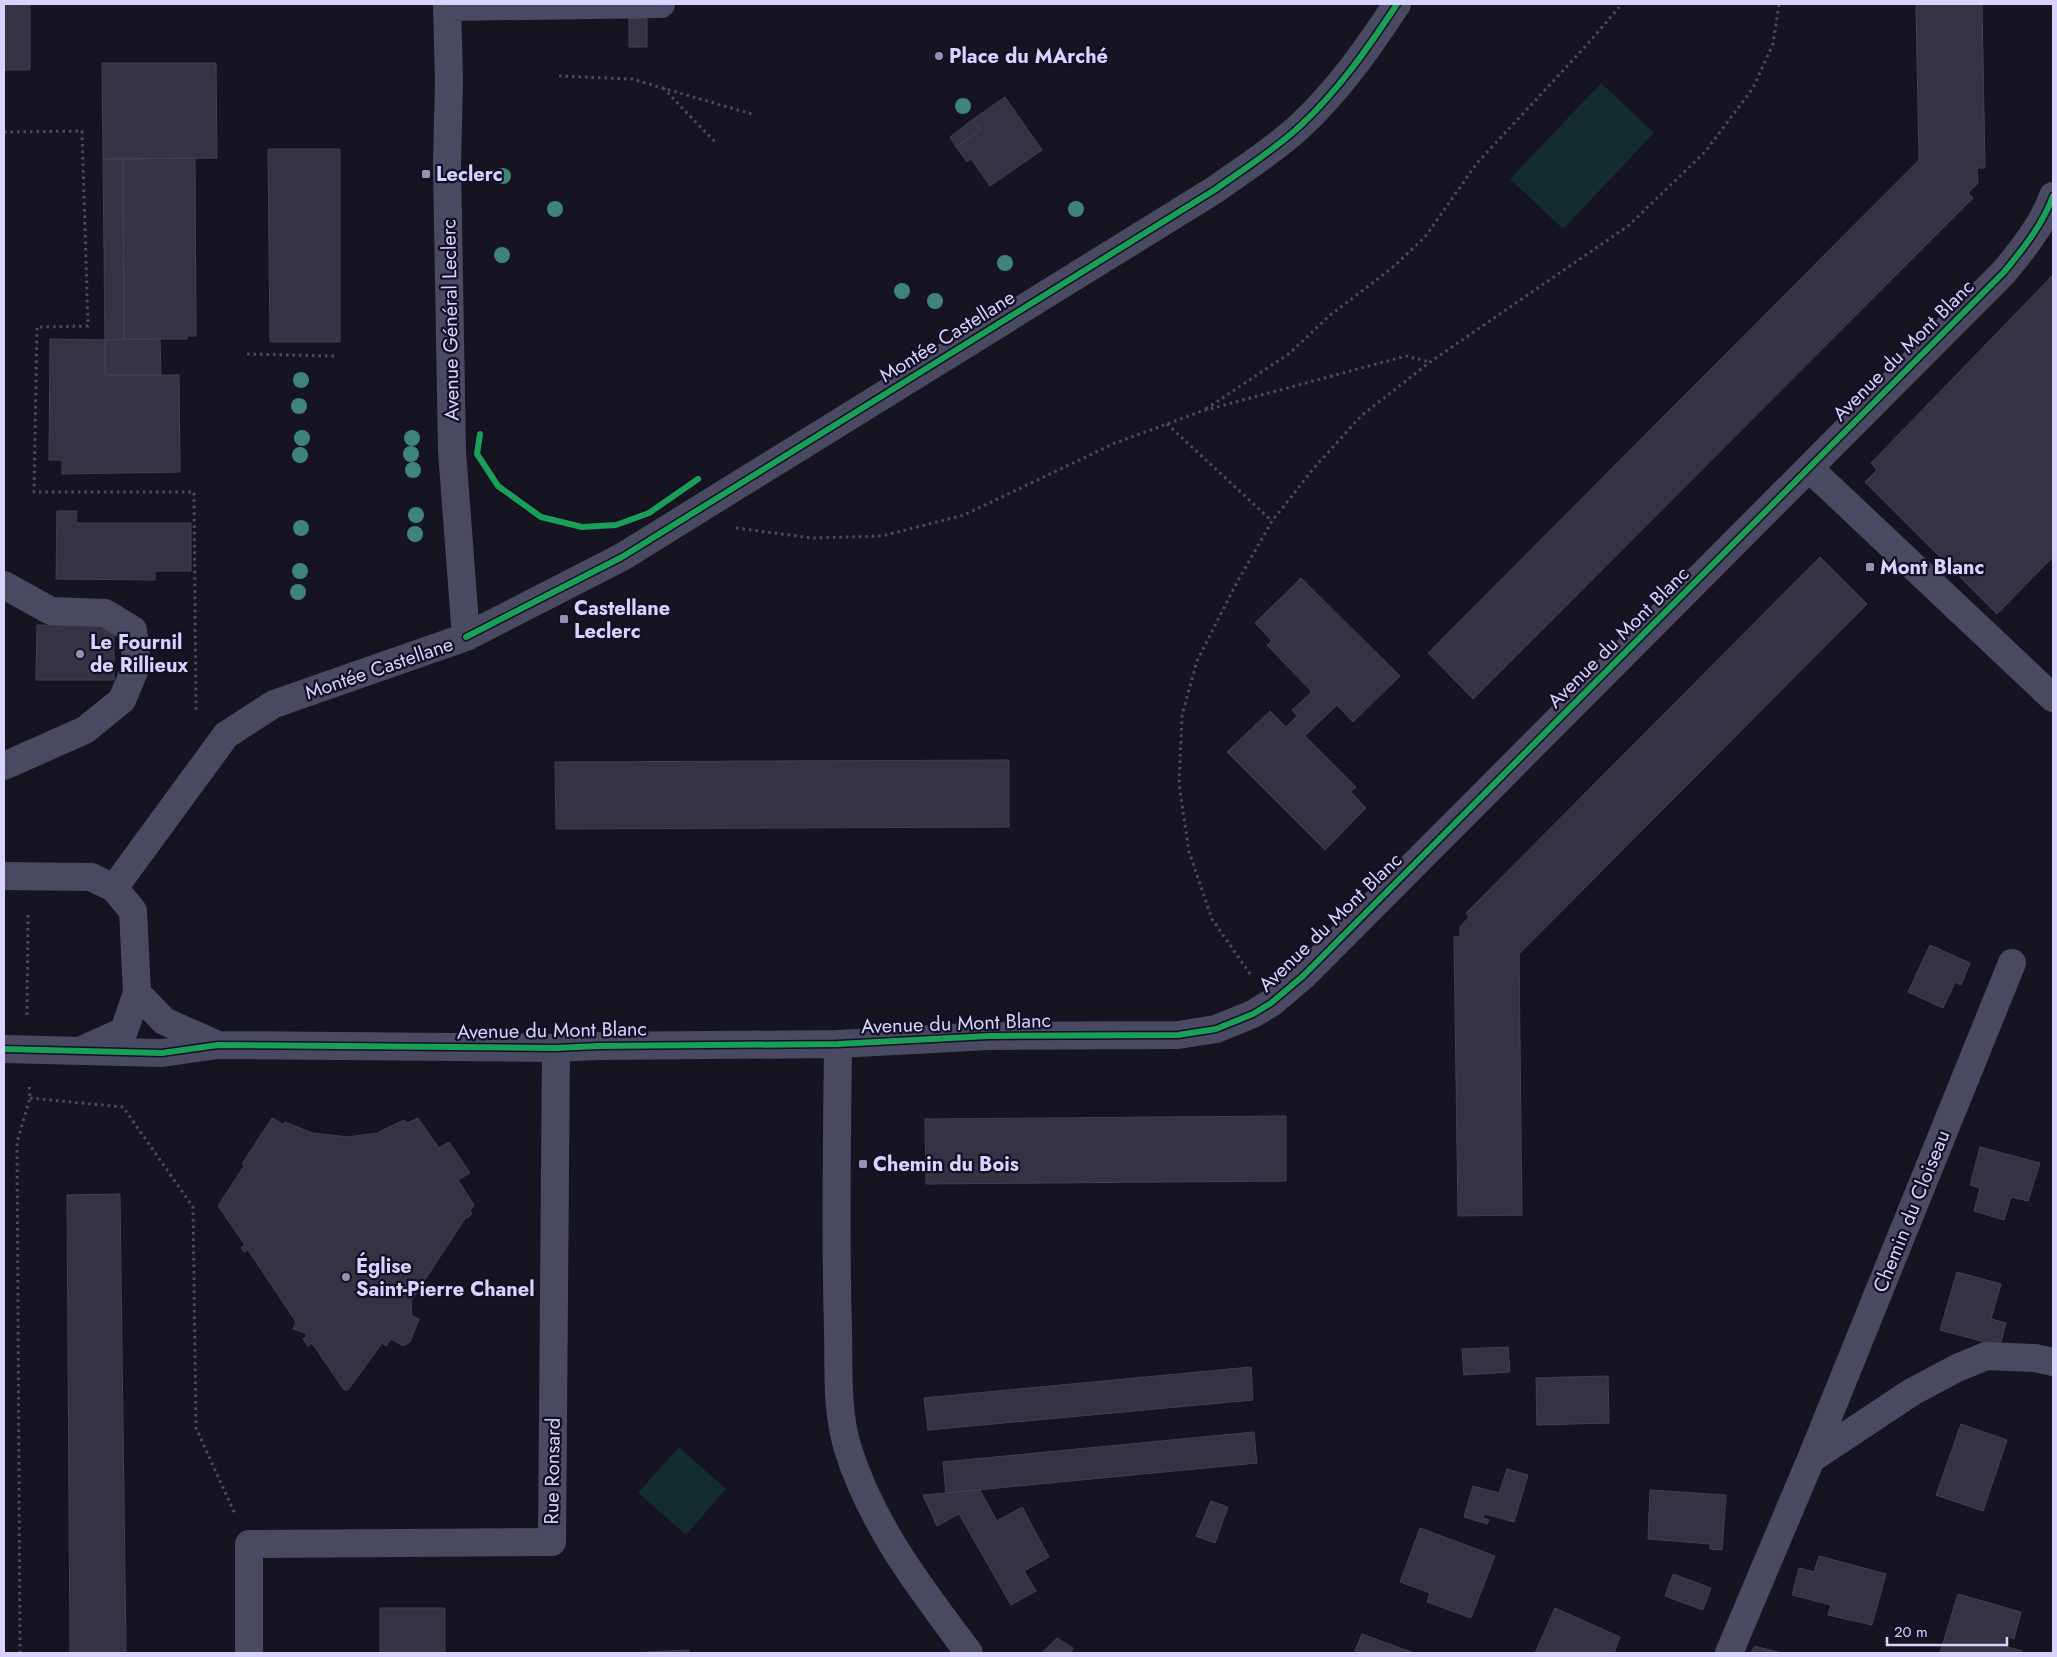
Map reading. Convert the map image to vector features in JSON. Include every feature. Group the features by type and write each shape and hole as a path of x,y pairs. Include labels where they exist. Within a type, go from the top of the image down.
{"street":[{"path":"447,5 661,4"},
{"name":"Montée Castellane","path":"114,888 226,735 274,704 466,637 622,557 1216,189 1298,127 1338,87 1397,4"},
{"name":"Avenue Général Leclerc","path":"447,5 447,164 452,452 466,637"},
{"name":"Avenue du Mont Blanc","path":"15,1049 162,1053 218,1045 556,1048 838,1044 989,1036 1178,1035 1216,1029 1253,1014 1270,1003 1303,976 2004,272 2025,246 2049,208 2053,196"},
{"path":"1809,468 2053,698"},
{"path":"4,585 51,611 105,613 133,630 136,664 122,700 85,730 4,766"},
{"path":"16,877 91,877 114,888 133,910 137,993 124,1031 80,1051"},
{"name":"Chemin du Cloiseau","path":"1730,1653 2012,964"},
{"name":"Avenue du Mont Blanc","path":"137,993 164,1021 218,1045"},
{"path":"838,1044 836,1270 840,1414 848,1448 881,1527 910,1574 969,1653"},
{"name":"Rue Ronsard","path":"249,1544 552,1542 556,1048"},
{"path":"1811,1459 1912,1392 1957,1368 1986,1356 2035,1358 2053,1362"},
{"path":"249,1544 249,1653"}],"path":[{"path":"1202,412 1290,353 1329,316 1392,268 1425,237 1477,163 1584,48 1622,4"},
{"path":"1270,1003 1212,919 1189,852 1179,784 1182,714 1197,661 1235,586 1272,521 1314,468 1361,416 1430,362 1628,226 1705,152 1753,88 1773,44 1779,4"},
{"path":"559,76 632,79 755,115"},
{"path":"663,88 717,144"},
{"path":"4,132 82,132 88,326 37,326 34,492 194,492 196,710"},
{"path":"247,354 334,356"},
{"path":"730,527 812,538 882,536 964,515 1115,443 1202,412 1406,356 1430,362"},
{"path":"1167,424 1272,521"},
{"path":"16,877 15,1049 30,1098 17,1142 20,1653"},
{"path":"30,1098 123,1106 193,1207 196,1428 249,1544"}],"green space":[{"path":"1601,83 1654,133 1563,229 1510,179"},
{"path":"679,1447 726,1489 686,1535 638,1493"}],"building":[{"path":"4,4 30,4 30,70 4,70"},
{"path":"1916,4 1982,4 1985,168 1977,168 1978,183 1968,193 1973,198 1473,699 1428,653 1919,160"},
{"path":"629,18 647,18 647,47 629,47"},
{"path":"102,63 216,63 217,158 103,159"},
{"path":"1005,97 1042,150 990,186 971,159 967,162 956,147 980,130 972,120"},
{"path":"972,120 980,130 956,147 950,137"},
{"path":"268,149 340,149 340,342 270,342"},
{"path":"195,158 196,336 187,336 187,339 124,339 123,159"},
{"path":"103,159 123,159 124,339 105,340"},
{"path":"2053,275 2053,557 1997,614 1865,482 1877,470 1871,463"},
{"path":"50,339 105,340 105,375 179,375 180,472 62,474 62,460 49,460"},
{"path":"160,339 161,375 105,375 105,340"},
{"path":"57,511 77,511 76,523 191,523 191,571 155,571 155,580 56,579"},
{"path":"1820,557 1867,604 1519,954 1522,1215 1458,1216 1454,937 1460,937 1460,927 1469,917 1466,913"},
{"path":"1301,578 1400,676 1353,722 1337,705 1305,736 1356,787 1351,792 1366,808 1325,850 1227,752 1270,711 1286,727 1297,716 1292,710 1312,692 1267,645 1272,641 1255,623"},
{"path":"37,625 114,626 114,680 36,680"},
{"path":"1009,760 1009,827 556,829 555,762"},
{"path":"1930,945 1970,963 1961,985 1955,982 1943,1008 1908,992"},
{"path":"1286,1116 1286,1181 926,1184 925,1119"},
{"name":"Église Saint-Pierre Chanel","path":"272,1118 284,1125 285,1122 312,1133 348,1137 377,1133 404,1120 407,1123 418,1118 439,1148 449,1142 470,1173 458,1180 474,1205 470,1211 472,1213 468,1218 466,1217 411,1301 412,1316 419,1319 410,1342 403,1346 391,1339 386,1346 382,1343 348,1390 344,1390 312,1343 308,1346 303,1339 307,1336 305,1333 293,1329 296,1322 248,1250 244,1252 241,1248 245,1245 218,1206 244,1166 242,1164"},
{"path":"1980,1147 2040,1163 2028,1201 2011,1197 2004,1220 1974,1211 1980,1188 1970,1185"},
{"path":"120,1194 126,1653 70,1653 67,1195"},
{"path":"1957,1272 2001,1284 1991,1319 2006,1323 2000,1346 1940,1330"},
{"path":"1508,1347 1510,1372 1464,1375 1462,1349"},
{"path":"1251,1367 1253,1400 928,1430 924,1398"},
{"path":"1608,1376 1609,1423 1537,1425 1536,1378"},
{"path":"1961,1424 2007,1440 1983,1511 1936,1495"},
{"path":"1254,1432 1257,1463 946,1493 943,1462"},
{"path":"1507,1469 1528,1475 1514,1522 1485,1514 1483,1518 1489,1520 1487,1524 1464,1517 1473,1486 1499,1493"},
{"path":"980,1490 997,1521 1022,1507 1049,1557 1024,1571 1036,1591 1011,1605 959,1514 937,1526 923,1495"},
{"path":"1650,1490 1726,1495 1722,1550 1710,1549 1710,1544 1648,1539"},
{"path":"1211,1501 1228,1507 1215,1543 1196,1536"},
{"path":"1420,1528 1495,1556 1471,1618 1427,1602 1430,1593 1400,1582"},
{"path":"1819,1556 1886,1574 1872,1625 1828,1615 1831,1605 1792,1595 1799,1568 1814,1572"},
{"path":"1673,1574 1711,1588 1703,1610 1665,1596"},
{"path":"1958,1594 2021,1612 2014,1639 2007,1636 2004,1646 2022,1651 2021,1653 1940,1653"},
{"path":"380,1608 445,1608 445,1653 380,1653"},
{"path":"1555,1608 1620,1637 1614,1653 1535,1653"},
{"path":"1362,1634 1414,1653 1354,1653"},
{"path":"1057,1638 1073,1648 1071,1653 1042,1653"},
{"path":"1755,1646 1758,1647 1782,1653 1751,1653"},
{"path":"689,1650 690,1653 626,1653"}],"cycle path":[{"path":"466,637 622,557 1216,189 1279,144 1327,99 1375,37 1397,4"},
{"path":"4,1049 162,1053 218,1045 556,1048 838,1044 989,1036 1178,1035 1216,1029 1253,1014 1271,1003 1303,976 2004,272 2038,226 2053,196"},
{"path":"480,434 477,454 498,486 541,517 582,527 616,525 649,513 698,479"}],"place":[{"name":"Place du MArché","path":"939,56"},
{"name":"Leclerc","path":"426,174"},
{"name":"Mont Blanc","path":"1870,567"},
{"name":"Castellane Leclerc","path":"564,619"},
{"name":"Le Fournil de Rillieux","path":"80,654"},
{"name":"Chemin du Bois","path":"863,1164"},
{"name":"Église Saint-Pierre Chanel","path":"346,1277"}]}
